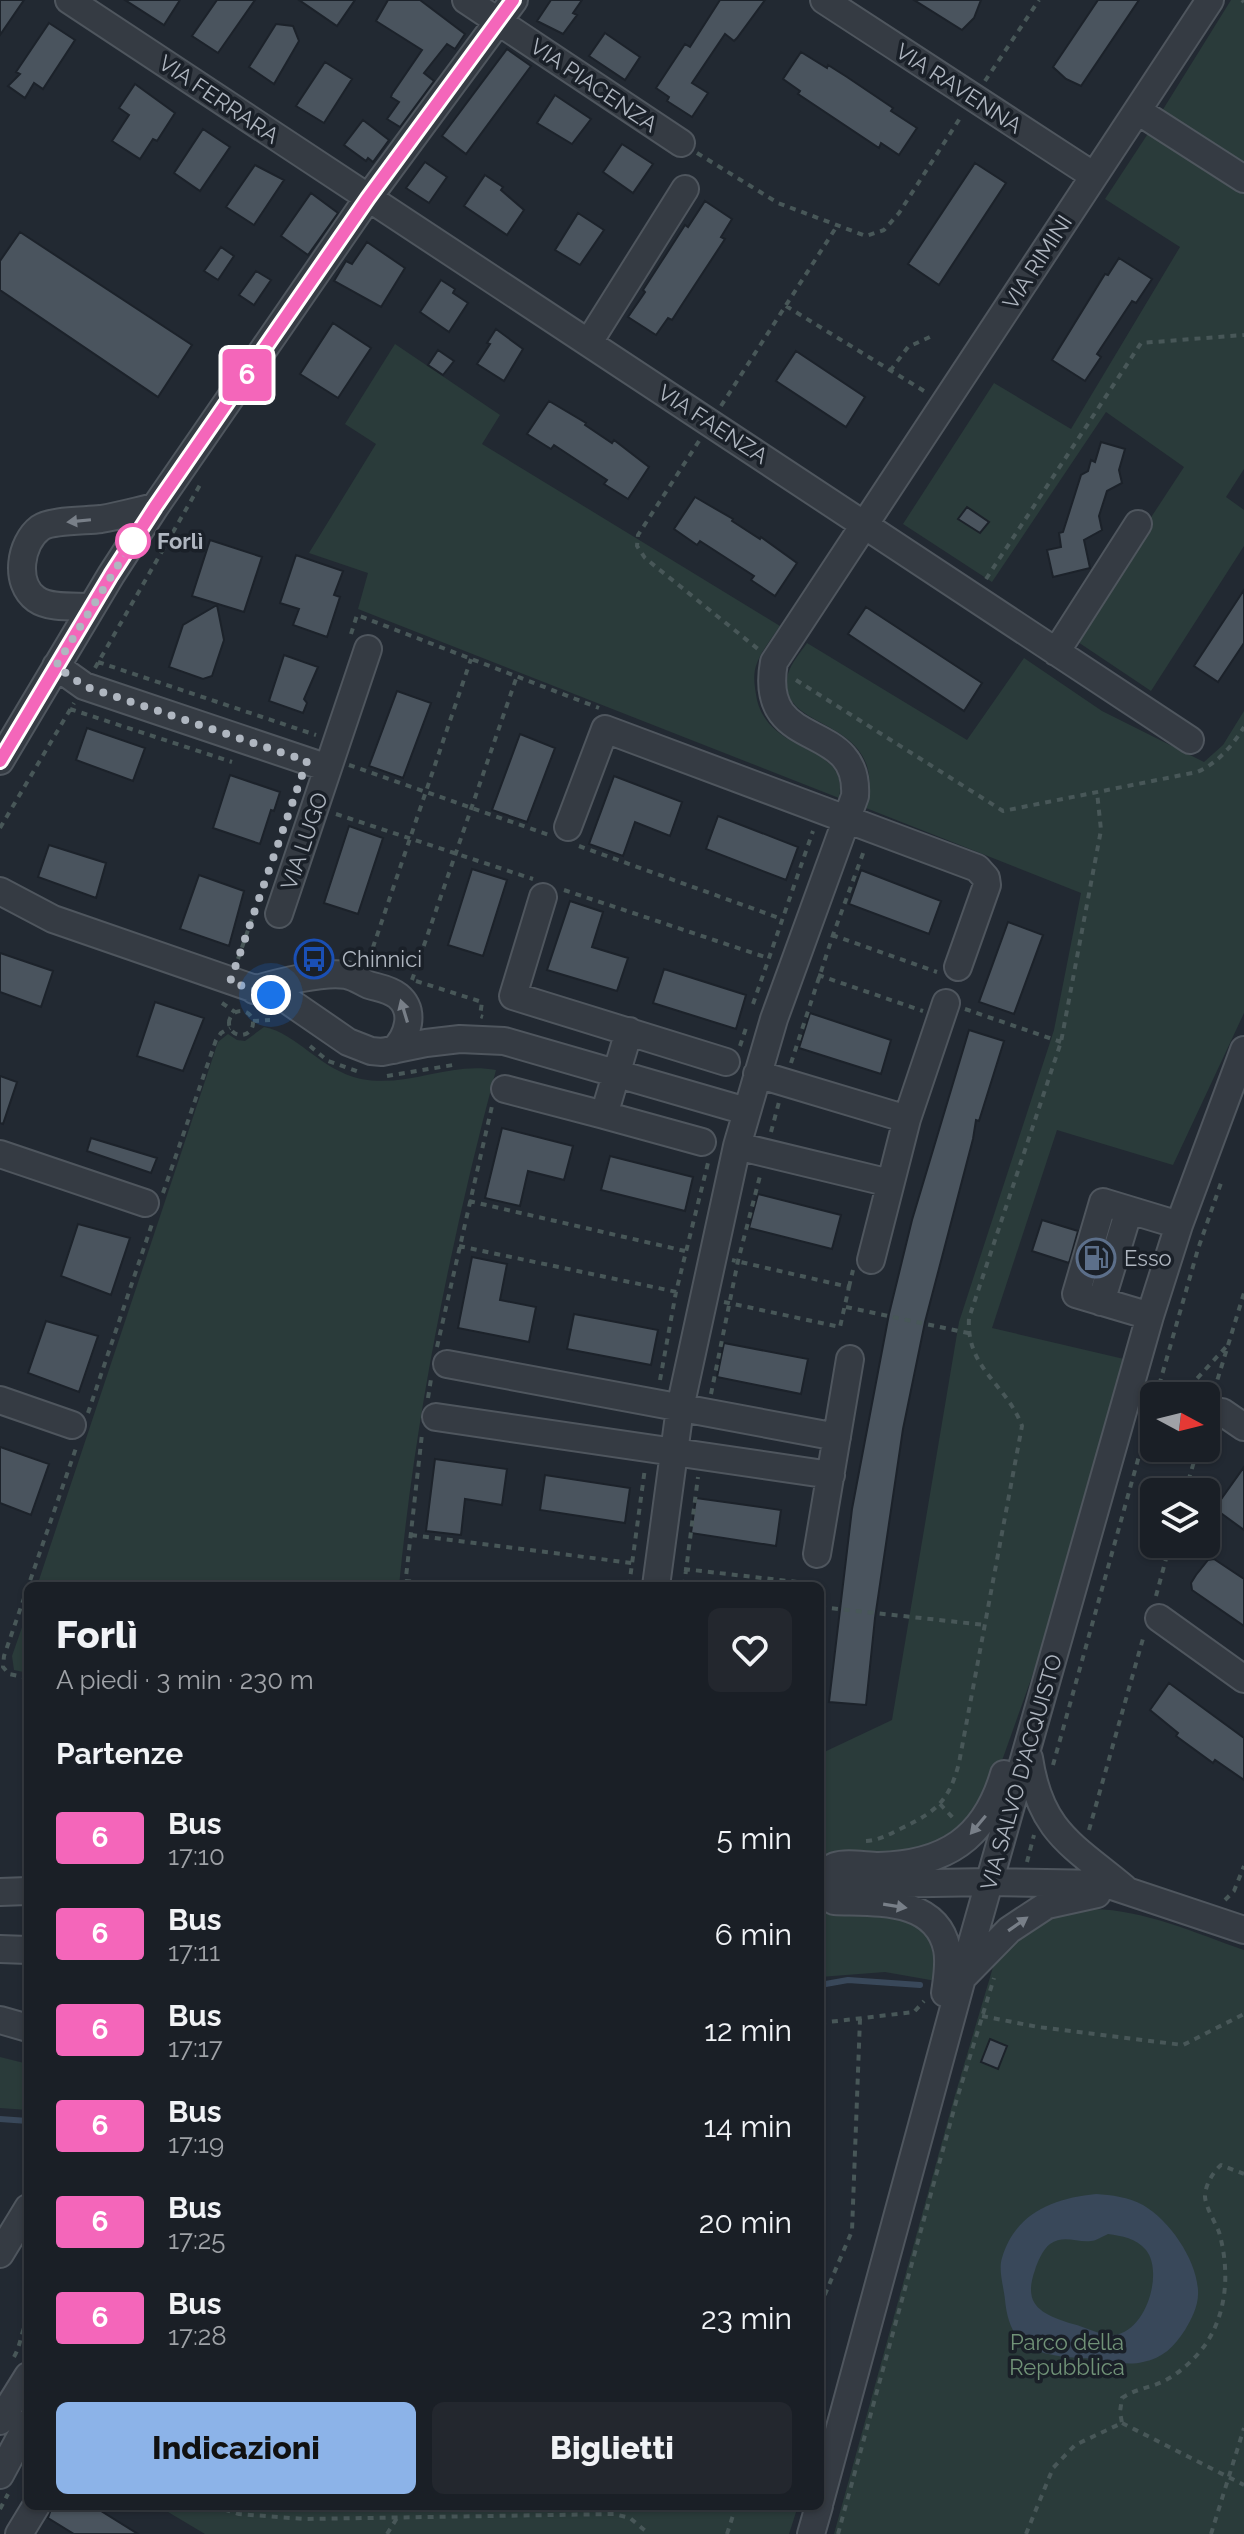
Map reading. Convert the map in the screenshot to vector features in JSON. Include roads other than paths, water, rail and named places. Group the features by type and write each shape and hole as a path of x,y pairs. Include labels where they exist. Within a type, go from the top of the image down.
{"street":[{"name":"VIA FERRARA","path":"69,0 368,198"},
{"name":"VIA PIACENZA","path":"466,0 506,10 681,143"},
{"name":"VIA RAVENNA","path":"824,0 1094,176"},
{"name":"VIA RIMINI","path":"846,821 856,786 849,763 843,753 783,717 771,693 774,662 1210,0"},
{"path":"0,761 91,607 155,507 368,198 506,10"},
{"path":"1138,111 1244,179"},
{"path":"589,342 685,189"},
{"name":"VIA FAENZA","path":"368,198 1190,740"},
{"path":"91,607 52,605 36,599 25,583 22,566 26,542 42,527 155,507"},
{"path":"1056,652 1138,524"},
{"name":"VIA LUGO","path":"269,906 315,807 322,762 358,647"},
{"name":"VIA LUGO","path":"56,666 84,686 322,762"},
{"path":"567,837 605,729 977,868 986,878 985,894 949,970"},
{"path":"649,1572 660,1450 668,1406 703,1297 712,1256 717,1146 746,1111 757,1074 780,962 794,922 846,821"},
{"path":"549,890 513,996 629,1031 732,1057"},
{"path":"0,891 53,919 281,1010 371,1051 460,1039 504,1041 746,1111"},
{"path":"236,992 280,981 346,975 381,987 400,997 408,1015 409,1027 405,1039 394,1050"},
{"path":"281,1010 373,986"},
{"path":"871,1260 936,1007"},
{"path":"604,1115 629,1031"},
{"name":"VIA SALVO D'ACQUISTO","path":"824,2486 962,1978 1150,1316 1179,1225 1244,1050"},
{"path":"757,1074 907,1119"},
{"path":"500,1092 604,1115 717,1146 765,1153 890,1183"},
{"path":"0,1154 152,1210"},
{"path":"1150,1316 1076,1294 1103,1202 1179,1225"},
{"path":"817,1554 850,1359"},
{"path":"438,1364 837,1437"},
{"path":"0,1400 78,1429"},
{"path":"429,1414 831,1475"},
{"path":"1152,1618 1244,1679"},
{"path":"824,1875 834,1866 926,1861 959,1844 991,1809 1009,1756 1030,1744 1034,1788 1041,1808 1053,1827 1124,1888"},
{"path":"824,1885 1106,1884 1242,1925"},
{"path":"962,1978 1009,1930 1047,1905 1124,1888"},
{"path":"0,1892 24,1891"},
{"path":"824,1895 834,1901 894,1904 918,1911 932,1921 943,1937 948,1951 948,1967 933,2087"},
{"path":"0,1949 24,1950"},
{"path":"0,2020 24,2027"},
{"path":"0,2254 24,2215"},
{"path":"0,2421 21,2367"},
{"path":"0,2475 24,2430"},
{"path":"0,2525 17,2534 33,2510"},
{"name":"VIA SALVO D'ACQUISTO","path":"811,2534 817,2510"}],"water":[{"path":"1080,2196 1114,2196 1143,2205 1172,2231 1187,2254 1196,2278 1196,2306 1181,2336 1156,2358 1131,2364 1053,2355 1029,2347 1011,2327 1001,2268 1008,2242 1026,2219 1038,2211","holes":["1108,2234 1138,2243 1146,2250 1153,2272 1149,2300 1143,2313 1135,2324 1114,2335 1044,2312 1033,2300 1031,2292 1039,2260 1047,2246 1065,2239 1091,2241"]}],"waterway":[{"path":"824,1984 848,1980 920,1985"},
{"path":"0,2119 24,2121"}],"place":[{"name":"Forlì","path":"133,541"},
{"name":"Chinnici","path":"314,959"},
{"name":"Esso","path":"1096,1258"}],"park label":[{"name":"Parco della Repubblica","path":"1067,2354"}]}
